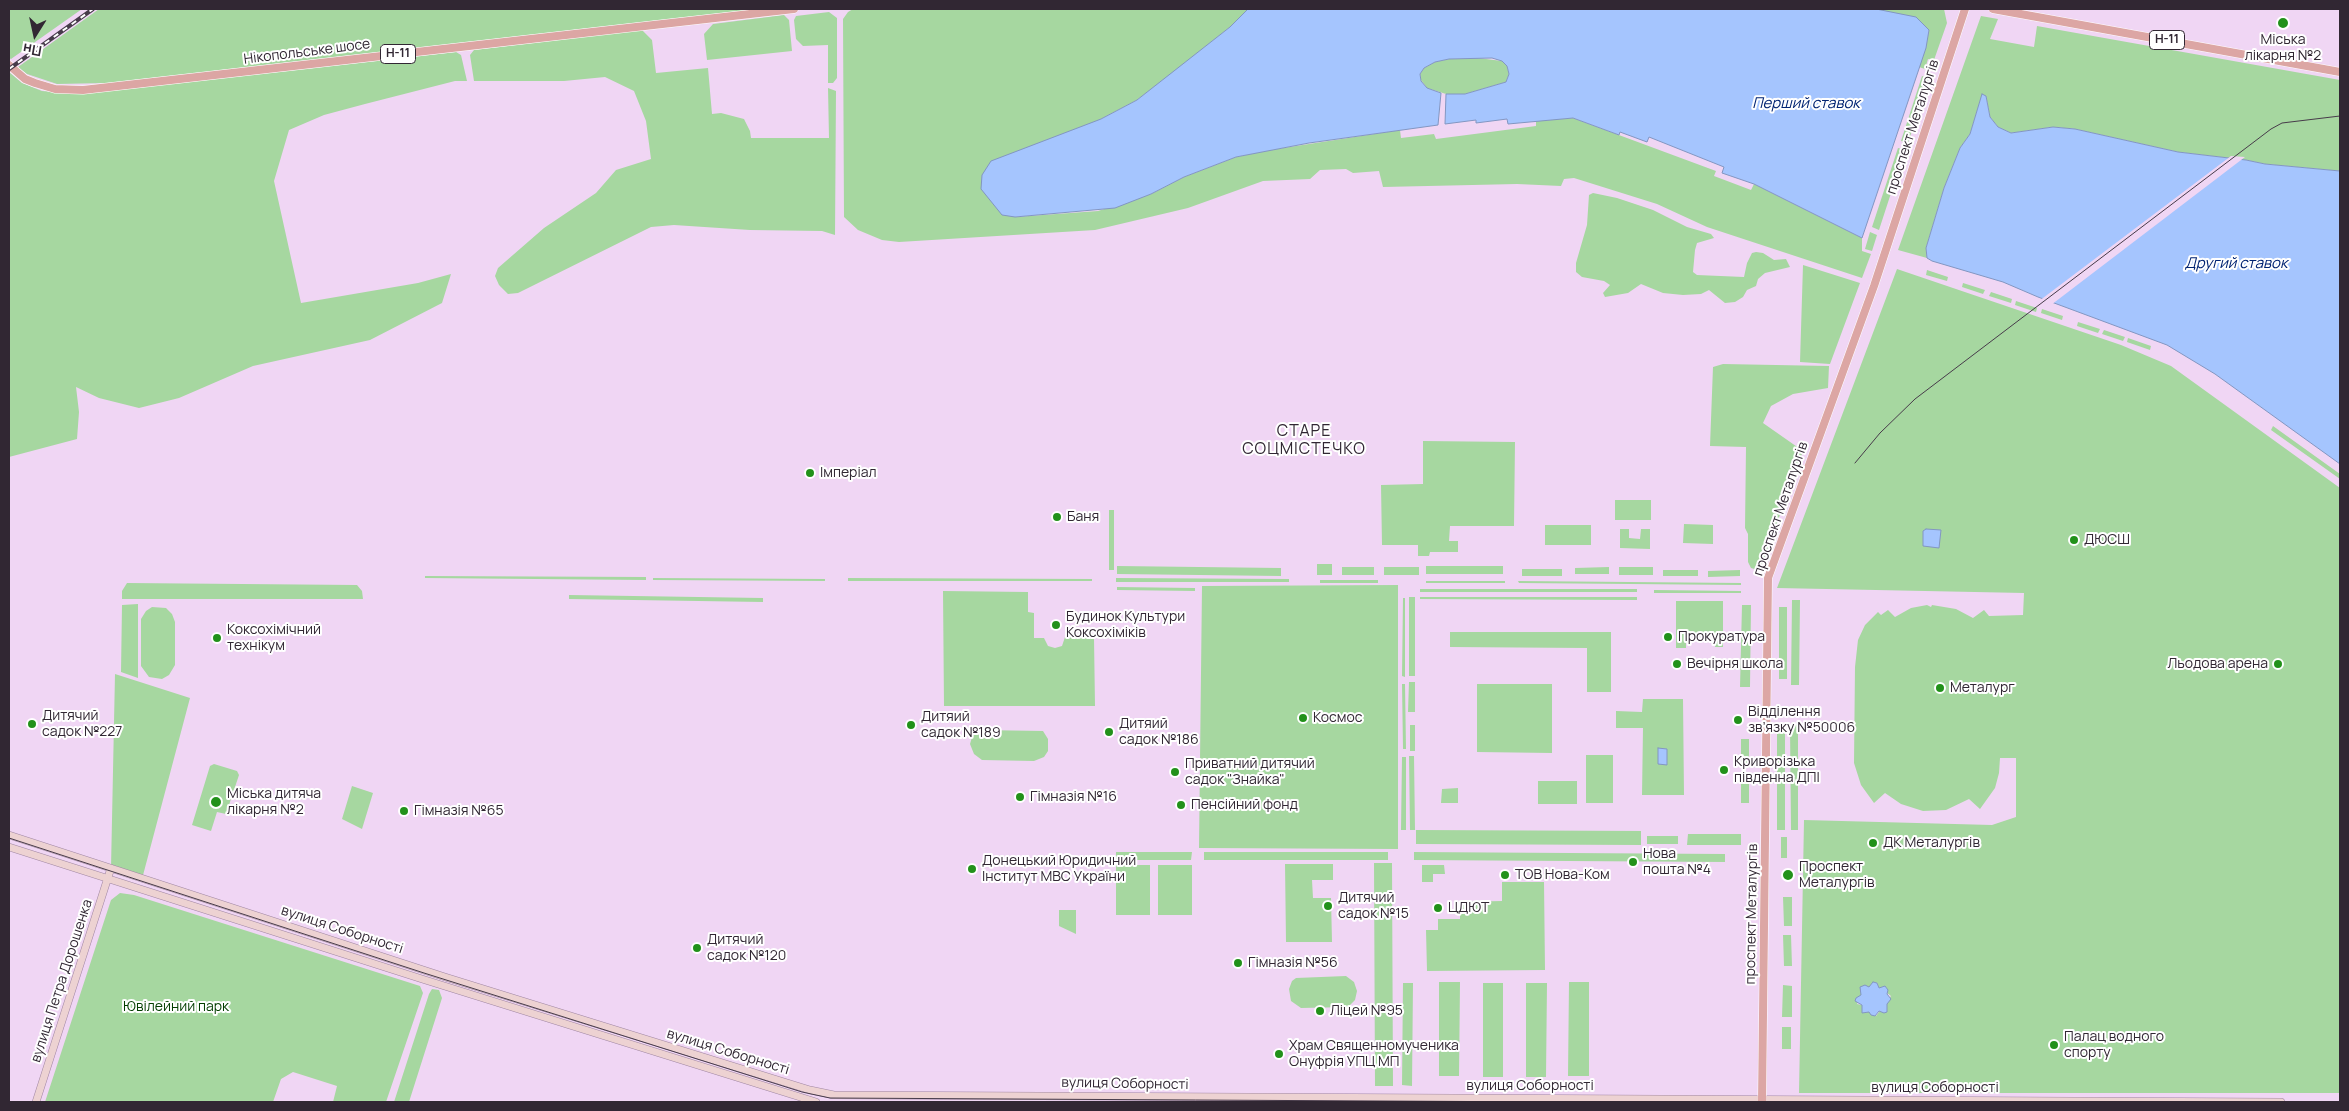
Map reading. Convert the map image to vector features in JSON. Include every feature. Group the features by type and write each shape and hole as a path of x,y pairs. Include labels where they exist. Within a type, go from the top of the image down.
{"main road":[{"name":"Нікопольське шосе","path":"9,65 25,79 35,83 55,89 83,90 794,9"},
{"name":"проспект Металургів","path":"1762,1101 1768,578 1874,286 1965,9"},
{"name":"Н-11","path":"1993,9 2340,72"},
{"name":"вулиця Соборності","path":"9,835 452,979 810,1090 834,1095 1762,1101 2281,1102"},
{"name":"вулиця Соборності","path":"9,847 422,980 816,1102"},
{"name":"вулиця Петра Дорошенка","path":"36,1102 111,868"}],"green space":[{"path":"9,9 82,9 11,59 9,58"},
{"path":"99,9 757,9 107,83 57,84 27,74 18,67"},
{"path":"853,9 1248,9 1230,27 1172,74 1137,100 1101,119 1015,217 1098,211 1151,194 1184,177 1236,157 1270,150 1400,130 1401,138 1434,134 1436,139 1536,126 1536,120 1573,118 1716,171 1714,176 1751,190 1754,184 1862,238 1862,251 1871,254 1862,278 1707,227 1657,204 1574,178 1564,179 1561,186 1517,184 1383,187 1379,171 1353,173 1346,169 1320,170 1310,179 1263,181 1188,208 1095,230 899,242 882,240 858,230 844,217 843,19"},
{"path":"1876,9 1944,9 1947,23 1934,60 1928,59 1925,69 1919,67 1929,31"},
{"path":"829,12 837,18 837,78 833,83 828,83 828,45 803,46 796,39 794,20 796,16"},
{"path":"784,15 789,20 792,51 707,60 704,34 713,24"},
{"path":"1981,16 1998,19 1990,39 2034,47 2037,26 2340,80 2340,171 2265,164 2178,152 2075,129 2053,127 2011,133 1998,127 1990,117 1986,96 1982,95 1970,134 1960,148 1944,188 1926,248 1927,258 1898,250"},
{"path":"642,30 652,40 656,73 708,68 712,114 721,113 744,119 751,138 829,138 828,88 836,91 835,235 822,231 750,230 674,225 651,227 518,293 508,294 499,285 495,276 498,268 544,228 596,193 616,170 651,159 646,121 634,91 605,77 564,81 474,81 470,55 474,50"},
{"path":"456,52 461,55 467,81 455,81 324,115 289,130 274,181 301,303 418,283 451,274 442,303 370,340 253,366 179,398 139,408 99,398 76,387 79,412 77,439 9,457 9,72 22,83 42,91 83,94"},
{"path":"1478,58 1502,61 1507,66 1509,74 1506,82 1465,94 1446,94 1427,88 1421,80 1420,74 1424,68 1435,62 1449,59"},
{"path":"1922,76 1929,78 1908,143 1901,141"},
{"path":"1898,148 1905,150 1879,230 1872,227"},
{"path":"1593,193 1617,198 1653,210 1687,227 1711,234 1714,238 1697,243 1693,272 1697,275 1744,277 1747,263 1752,253 1756,252 1763,253 1774,260 1786,259 1790,267 1765,273 1758,279 1756,286 1747,290 1743,297 1735,302 1725,303 1709,290 1701,294 1683,295 1663,293 1641,284 1628,293 1605,297 1603,293 1610,285 1604,281 1582,277 1576,272 1576,263 1587,225 1589,195"},
{"path":"1870,232 1877,235 1872,251 1865,249"},
{"path":"1803,265 1860,283 1830,364 1800,362"},
{"path":"1897,269 2121,345 2171,366 2340,488 2340,1093 1799,1093 1804,820 1992,825 2016,817 2016,758 2000,758 1995,788 1980,809 1969,799 1946,810 1923,811 1901,804 1885,793 1874,803 1861,785 1854,763 1855,667 1858,640 1865,625 1878,612 1881,615 1888,610 1895,617 1911,608 1927,605 1931,607 1932,605 1956,609 1973,618 1984,610 1989,616 2023,615 2024,593 1777,588","holes":["1874,982 1877,983 1879,988 1887,989 1887,993 1891,996 1876,1016 1869,1011 1865,1013 1862,1005 1857,1004 1861,995"]},
{"path":"1927,270 1948,277 1947,281 1926,275"},
{"path":"1963,283 1985,290 1983,294 1962,287"},
{"path":"1991,292 2012,299 2011,303 1989,296"},
{"path":"2016,301 2037,308 2036,312 2015,305"},
{"path":"2042,309 2063,316 2062,320 2041,313"},
{"path":"2078,322 2100,329 2098,333 2077,326"},
{"path":"2104,330 2125,337 2123,341 2102,334"},
{"path":"2128,338 2151,346 2150,350 2127,342"},
{"path":"1723,364 1829,366 1828,388 1793,394 1771,406 1763,423 1803,451 1760,570 1751,568 1748,562 1748,534 1745,528 1746,447 1710,446 1713,367"},
{"path":"2273,426 2340,474 2340,479 2271,430"},
{"path":"1423,441 1515,442 1514,526 1450,526 1449,541 1458,541 1458,552 1430,552 1429,556 1418,556 1418,545 1382,545 1381,485 1423,484"},
{"path":"1615,500 1651,500 1651,520 1615,520"},
{"path":"1109,510 1114,510 1114,570 1109,570"},
{"path":"1684,524 1713,525 1713,544 1683,543"},
{"path":"1545,525 1591,525 1591,545 1545,545"},
{"path":"1620,529 1629,529 1629,538 1640,539 1641,529 1650,529 1650,549 1620,548"},
{"path":"1317,564 1332,564 1332,575 1317,575"},
{"path":"1117,566 1281,568 1281,576 1117,574"},
{"path":"1426,566 1503,566 1503,574 1426,574"},
{"path":"1342,567 1374,567 1374,575 1342,575"},
{"path":"1384,567 1419,567 1419,575 1384,575"},
{"path":"1609,567 1609,574 1575,574 1575,568"},
{"path":"1619,567 1653,567 1653,575 1619,575"},
{"path":"1522,569 1562,569 1562,576 1522,576"},
{"path":"1663,570 1698,570 1698,576 1663,576"},
{"path":"1740,570 1740,576 1708,577 1708,571"},
{"path":"425,576 646,577 646,580 425,578"},
{"path":"653,578 825,579 825,581 653,580"},
{"path":"848,578 1092,579 1092,581 848,581"},
{"path":"1116,578 1289,579 1289,582 1116,582"},
{"path":"1320,580 1378,580 1378,583 1320,583"},
{"path":"1426,581 1505,581 1505,583 1426,583"},
{"path":"1518,581 1741,583 1741,585 1519,583"},
{"path":"127,583 357,585 362,591 363,599 122,599 122,591"},
{"path":"1398,585 1398,849 1199,848 1202,586"},
{"path":"1117,587 1195,588 1195,591 1117,590"},
{"path":"1420,589 1637,589 1637,592 1420,592"},
{"path":"1654,590 1741,591 1741,593 1654,593"},
{"path":"943,591 1028,592 1028,612 1034,613 1034,638 1044,638 1048,646 1055,648 1062,646 1065,637 1094,638 1095,706 944,706"},
{"path":"569,595 763,598 763,602 569,599"},
{"path":"1409,597 1415,597 1415,676 1409,676"},
{"path":"1420,597 1637,597 1637,600 1420,599"},
{"path":"1403,598 1405,598 1405,677 1402,676"},
{"path":"1792,600 1800,600 1799,685 1791,685"},
{"path":"1676,601 1723,601 1723,647 1715,647 1714,636 1686,636 1686,648 1676,648"},
{"path":"138,604 138,678 121,672 122,605"},
{"path":"1742,605 1751,605 1750,687 1740,687"},
{"path":"152,607 166,608 172,614 175,622 175,665 169,675 162,679 149,677 141,666 141,619 146,611"},
{"path":"1779,607 1787,607 1787,679 1779,679"},
{"path":"1450,632 1611,632 1611,692 1587,692 1587,648 1450,647"},
{"path":"115,674 190,698 142,879 111,868"},
{"path":"1409,682 1415,682 1415,712 1408,712"},
{"path":"1402,684 1405,684 1406,749 1403,749"},
{"path":"1477,684 1552,684 1552,753 1477,752"},
{"path":"1643,699 1683,699 1684,795 1642,795 1643,728 1616,728 1616,711 1642,712"},
{"path":"1410,725 1415,725 1415,751 1410,751"},
{"path":"1790,725 1798,725 1798,830 1791,830"},
{"path":"1777,728 1785,728 1785,830 1777,830"},
{"path":"980,730 1043,731 1048,739 1048,751 1044,757 1034,761 982,760 974,754 970,744 973,734"},
{"path":"1741,739 1749,739 1749,765 1741,765"},
{"path":"1586,755 1613,755 1613,803 1586,803"},
{"path":"1409,756 1414,756 1415,830 1410,830"},
{"path":"1402,757 1406,757 1406,830 1401,830"},
{"path":"214,764 237,771 239,775 226,814 217,812 211,831 192,825 210,766"},
{"path":"1741,774 1749,774 1749,803 1741,803"},
{"path":"1538,781 1577,781 1577,804 1538,804"},
{"path":"352,786 373,793 362,829 342,819"},
{"path":"1458,788 1458,803 1441,803 1442,789"},
{"path":"1416,830 1641,831 1641,845 1416,844"},
{"path":"1688,834 1741,834 1741,845 1687,845"},
{"path":"1647,836 1678,836 1678,844 1647,844"},
{"path":"1781,837 1787,837 1787,858 1781,858"},
{"path":"1116,852 1192,852 1191,860 1116,860"},
{"path":"1204,852 1388,852 1388,860 1204,860"},
{"path":"1414,852 1725,854 1725,862 1414,860"},
{"path":"1374,863 1392,863 1393,1086 1375,1086"},
{"path":"1285,864 1333,864 1333,880 1312,880 1313,898 1331,898 1332,942 1286,942"},
{"path":"1116,865 1150,865 1150,915 1116,915"},
{"path":"1158,865 1192,865 1192,915 1158,915"},
{"path":"1422,865 1444,865 1445,874 1433,874 1433,882 1422,882"},
{"path":"1502,882 1544,882 1545,970 1427,971 1426,930 1438,930 1438,919 1460,919 1460,902 1502,901"},
{"name":"Ювілейний парк","path":"120,893 134,895 420,986 423,993 386,1102 333,1102 337,1086 293,1072 281,1079 273,1102 45,1102 111,900"},
{"path":"1783,897 1792,897 1792,926 1784,926"},
{"path":"1059,910 1076,910 1076,934 1059,926"},
{"path":"1783,935 1791,935 1792,966 1784,966"},
{"path":"1346,976 1354,982 1357,991 1355,1000 1348,1007 1301,1008 1291,1001 1289,989 1292,981 1296,978"},
{"path":"1439,982 1460,982 1459,1076 1439,1076"},
{"path":"1569,982 1589,982 1589,1076 1568,1076"},
{"path":"1403,983 1413,983 1412,1086 1402,1085"},
{"path":"1483,983 1503,983 1503,1077 1483,1077"},
{"path":"1526,983 1547,983 1546,1077 1526,1077"},
{"path":"1783,985 1792,986 1792,1017 1782,1017"},
{"path":"432,989 439,990 442,998 409,1102 394,1102 429,994"},
{"path":"1782,1027 1791,1027 1791,1049 1782,1049"}],"water":[{"name":"Перший ставок","path":"1248,9 1876,9 1916,17 1929,30 1926,48 1862,238 1754,184 1722,173 1724,167 1649,137 1647,142 1620,132 1619,135 1573,118 1508,124 1507,119 1445,124 1446,94 1465,94 1506,82 1509,74 1507,66 1502,61 1492,58 1449,59 1435,62 1424,68 1420,74 1421,81 1427,88 1441,93 1438,125 1309,143 1236,157 1184,177 1151,194 1115,208 1015,217 1002,215 981,189 982,175 991,161 1101,119 1137,100 1230,27"},
{"name":"Другий ставок","path":"1982,94 1986,96 1990,117 1998,127 2011,133 2053,127 2075,129 2178,152 2265,164 2340,171 2340,464 2215,374 2167,345 2003,282 1927,258 1926,248 1944,188 1960,148 1970,134"},
{"path":"1926,529 1941,530 1939,548 1923,546 1923,531"},
{"path":"1658,748 1667,749 1667,765 1658,764"},
{"path":"1873,982 1877,983 1879,988 1885,986 1888,990 1887,994 1891,999 1887,1004 1887,1012 1879,1011 1875,1016 1869,1012 1862,1013 1862,1005 1855,1001 1861,995 1860,987 1865,985 1869,987"}],"pier":[{"path":"2231,156 2245,157 2051,305 2039,301"}],"tram line":[{"path":"1855,463 1880,433 1915,399 2271,129 2282,123 2340,116"},
{"path":"9,838 424,973 802,1092 830,1098 1561,1102"}],"railway":[{"path":"9,69 93,9"}],"place":[{"name":"Міська лікарня №2","path":"2283,23"},
{"name":"Імперіал","path":"810,473"},
{"name":"Баня","path":"1057,517"},
{"name":"ДЮСШ","path":"2074,540"},
{"name":"Будинок Культури Коксохіміків","path":"1056,625"},
{"name":"Прокуратура","path":"1668,637"},
{"name":"Коксохімічний технікум","path":"217,638"},
{"name":"Вечірня школа","path":"1677,664"},
{"name":"Льодова арена","path":"2278,664"},
{"name":"Металург","path":"1940,688"},
{"name":"Космос","path":"1303,718"},
{"name":"Відділення зв’язку №50006","path":"1738,720"},
{"name":"Дитячий садок №227","path":"32,724"},
{"name":"Дитяий садок №189","path":"911,725"},
{"name":"Дитяий садок №186","path":"1109,732"},
{"name":"Криворізька південна ДПІ","path":"1724,770"},
{"name":"Приватний дитячий садок \"Знайка\"","path":"1175,772"},
{"name":"Гімназія №16","path":"1020,797"},
{"name":"Міська дитяча лікарня №2","path":"216,802"},
{"name":"Пенсійний фонд","path":"1181,805"},
{"name":"Гімназія №65","path":"404,811"},
{"name":"ДК Металургів","path":"1873,843"},
{"name":"Нова пошта №4","path":"1633,862"},
{"name":"Донецький Юридичний Інститут МВС України","path":"972,869"},
{"name":"ТОВ Нова-Ком","path":"1505,875"},
{"name":"Проспект Металургів","path":"1788,875"},
{"name":"Дитячий садок №15","path":"1328,906"},
{"name":"ЦДЮТ","path":"1438,908"},
{"name":"Дитячий садок №120","path":"697,948"},
{"name":"Гімназія №56","path":"1238,963"},
{"name":"Ліцей №95","path":"1320,1011"},
{"name":"Палац водного спорту","path":"2054,1045"},
{"name":"Храм Священномученика Онуфрія УПЦ МП","path":"1279,1054"}],"district":[{"name":"СТАРЕ СОЦМІСТЕЧКО","path":"1304,441"}]}
